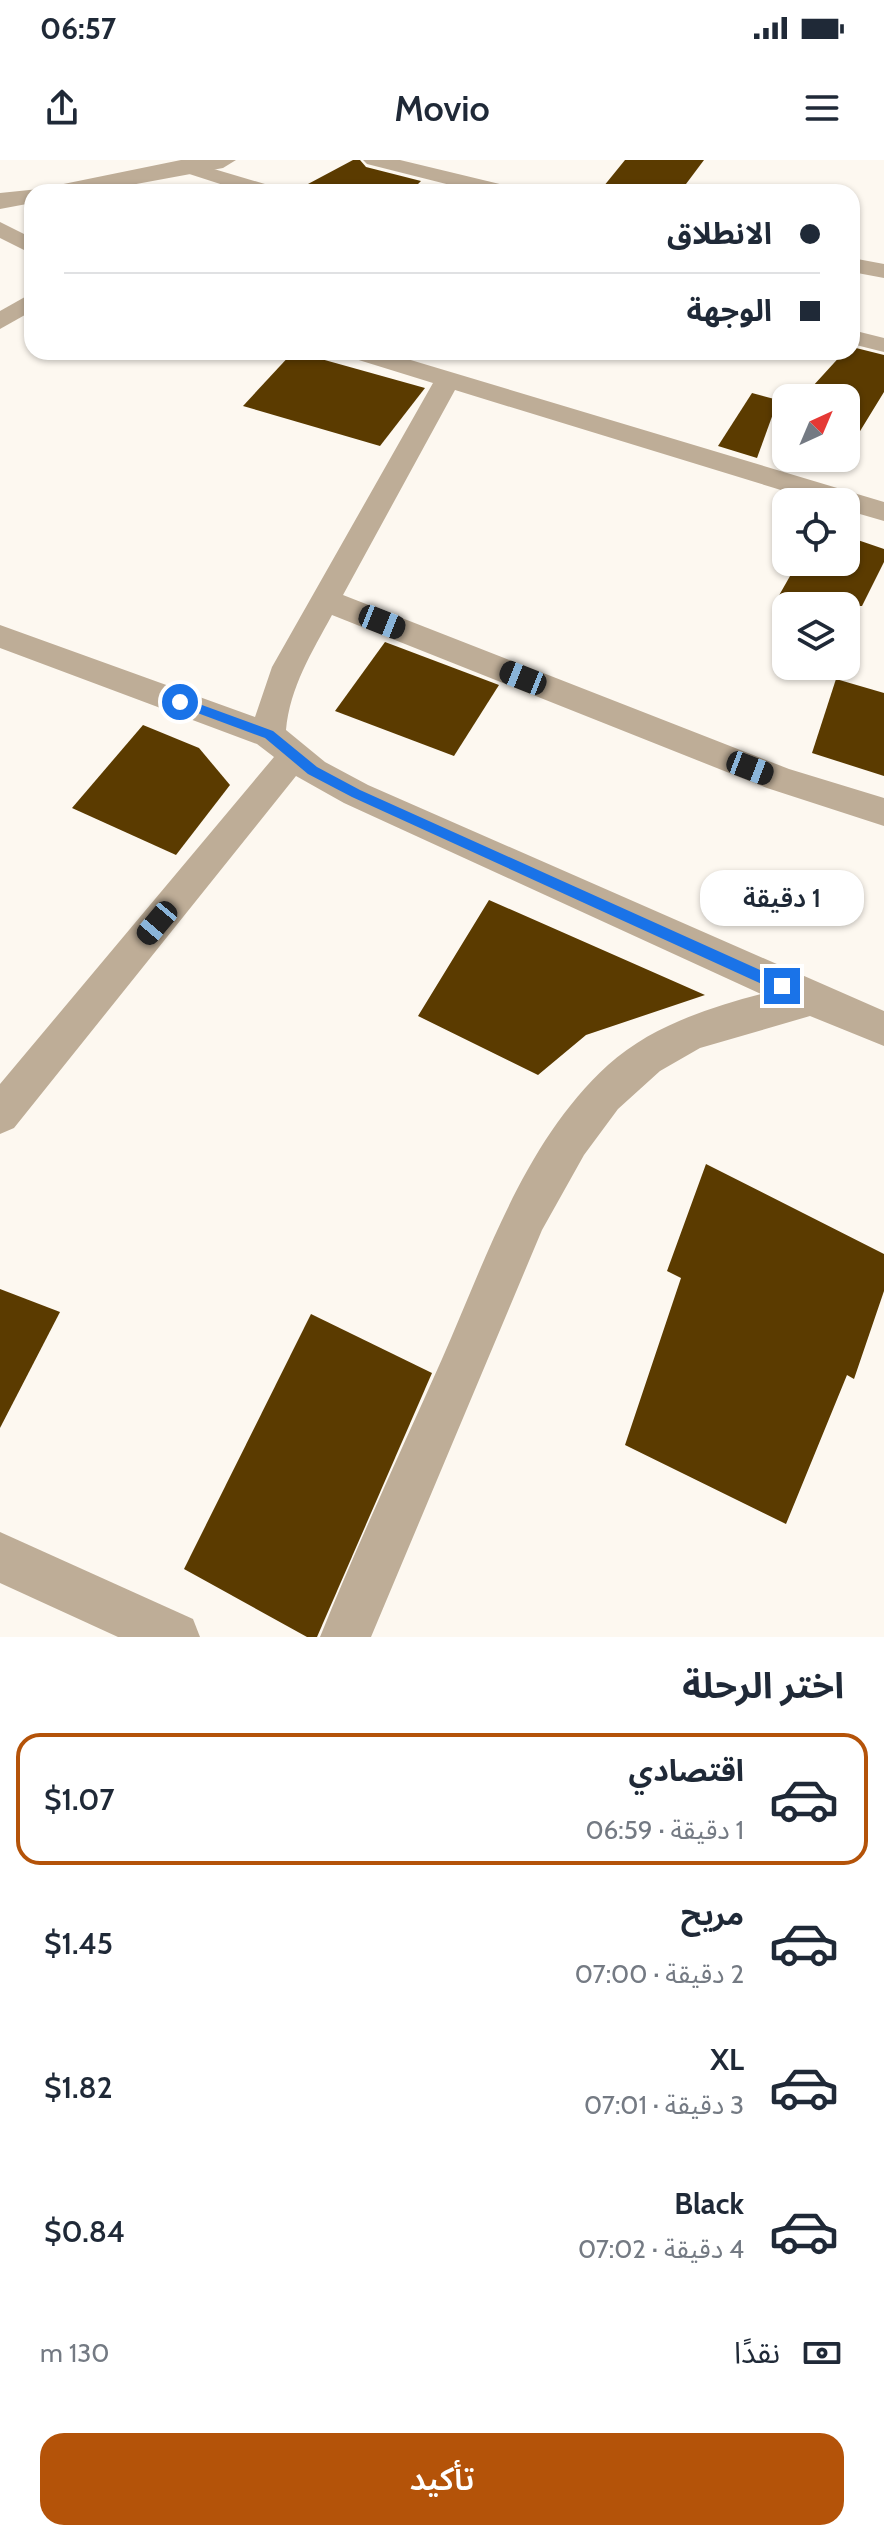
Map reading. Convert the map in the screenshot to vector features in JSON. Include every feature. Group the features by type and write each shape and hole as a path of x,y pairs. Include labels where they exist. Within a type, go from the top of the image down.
{"street":[{"path":"94,184 223,160"},
{"path":"374,160 472,184"},
{"path":"187,167 241,184"},
{"path":"0,201 24,196"},
{"path":"0,229 24,242"},
{"path":"860,266 884,271"},
{"path":"0,322 24,306"},
{"path":"860,339 884,345"},
{"path":"384,360 884,512"},
{"path":"0,1115 281,746 275,695 448,380"},
{"path":"325,600 779,779 884,812"},
{"path":"0,636 281,746 356,794 884,1029"},
{"path":"345,1637 527,1215 562,1150 621,1079 670,1044 738,1017 811,999"},
{"path":"0,1557 175,1637"}],"building":[{"path":"353,160 360,160 366,167 421,181 418,184 308,184"},
{"path":"625,160 704,160 686,184 606,184"},
{"path":"860,349 884,355 884,392 860,431 860,384 815,384 837,360 860,360"},
{"path":"286,360 325,360 425,388 380,446 243,406"},
{"path":"752,393 772,398 772,417 757,458 718,446"},
{"path":"860,541 884,549 884,562 862,606 860,592 781,592 790,576 860,576"},
{"path":"385,642 499,685 454,756 335,711"},
{"path":"836,680 884,693 884,776 812,753"},
{"path":"143,725 199,748 230,785 176,855 72,808"},
{"path":"489,900 705,995 586,1035 538,1075 418,1016"},
{"path":"706,1164 884,1254 884,1291 854,1379 847,1375 786,1524 625,1445 681,1278 667,1271"},
{"path":"0,1289 60,1312 0,1428"},
{"path":"311,1314 432,1373 317,1637 307,1637 184,1569"}],"route":[{"path":"180,702 269,735 313,771 356,794 782,986"}]}
